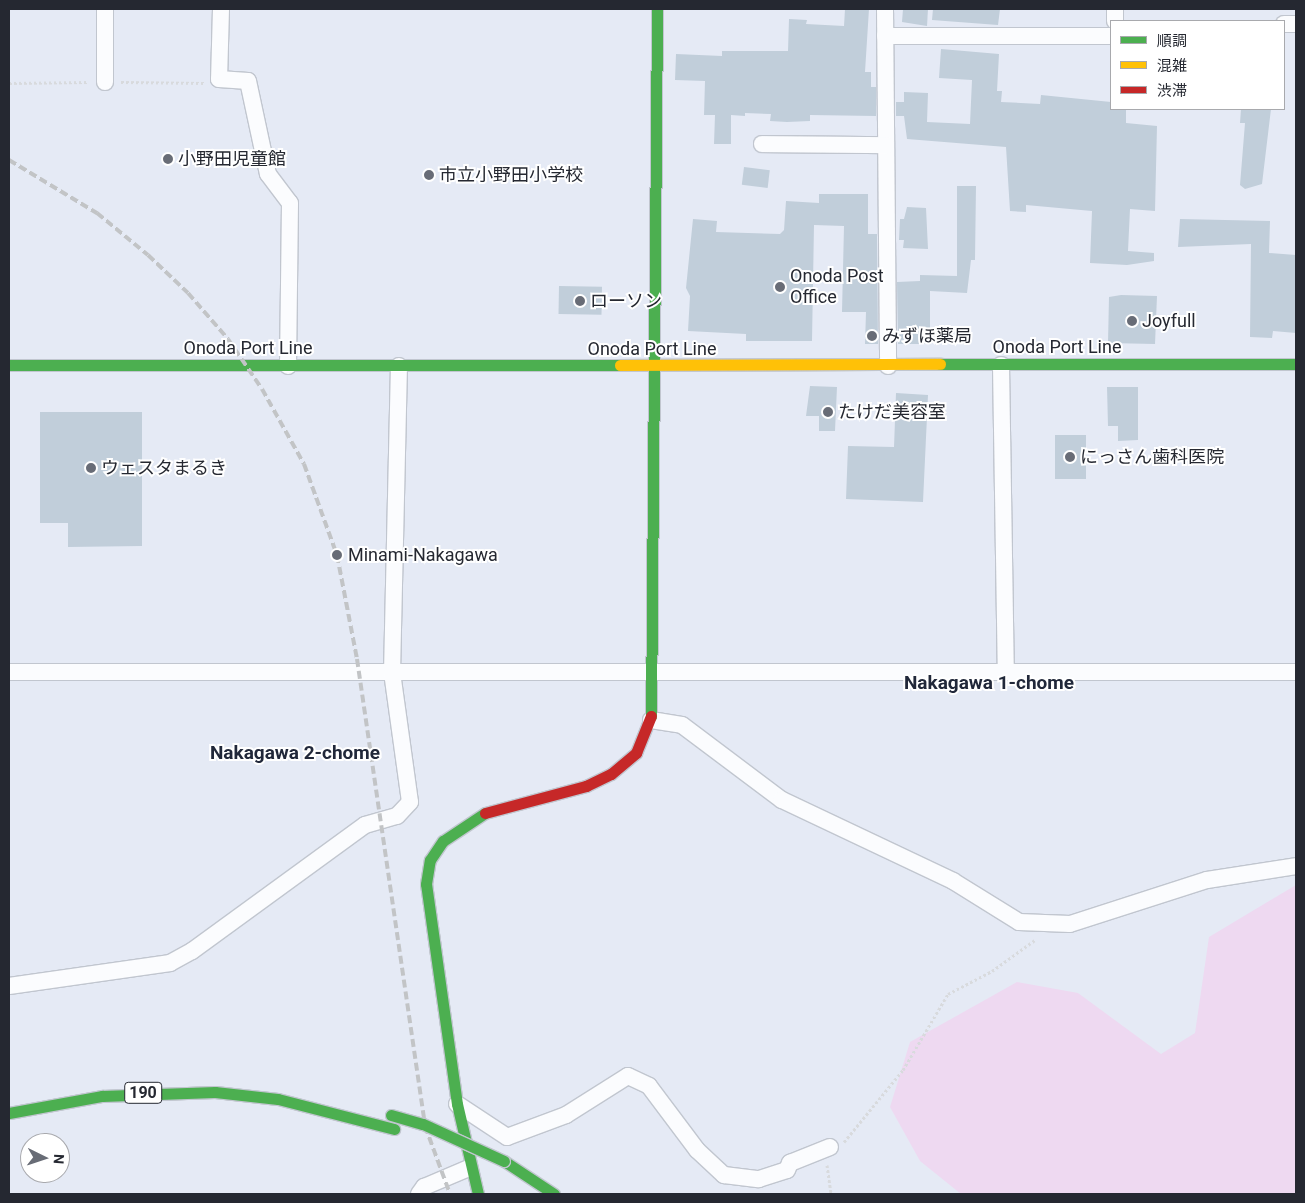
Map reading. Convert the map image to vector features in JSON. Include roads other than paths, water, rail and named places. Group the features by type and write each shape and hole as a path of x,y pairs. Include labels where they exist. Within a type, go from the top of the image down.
{"main road":[{"path":"478,1194 469,1168 457,1104 428,916 426,884 430,860 443,840 477,815 586,786 611,774 636,754 651,720 655,367 656,9"},
{"name":"Onoda Port Line","path":"9,365 655,367 1296,364"},
{"name":"190","path":"9,1113 102,1096 161,1092 215,1092 278,1099 398,1131"},
{"path":"278,1099 358,1106 423,1124 504,1161 554,1194"},
{"path":"454,1154 487,1172"}],"street":[{"path":"104,9 105,82"},
{"path":"221,9 219,79 248,81 268,174 290,203 288,366"},
{"path":"885,9 888,366"},
{"path":"885,36 1110,36"},
{"path":"762,144 886,145"},
{"path":"1001,365 1006,672"},
{"path":"9,986 170,963 192,951 365,825 397,816 410,802 392,673 399,366"},
{"path":"9,672 1296,672"},
{"path":"651,720 682,726 782,800 954,882 1002,914 1040,925 1103,916 1207,880 1296,866"},
{"path":"457,1104 507,1137 566,1115 628,1076 649,1086 697,1150 724,1175 759,1179 787,1170 790,1163 830,1147"},
{"path":"419,1194 424,1187 469,1168"}],"railway":[{"path":"9,160 97,213 148,255 188,293 228,339 262,389 304,464 337,555 357,659 425,1126 450,1194"}],"place":[{"name":"小野田児童館","path":"168,159"},
{"name":"市立小野田小学校","path":"429,175"},
{"name":"Onoda Post Office","path":"780,287"},
{"name":"ローソン","path":"580,301"},
{"name":"Joyfull","path":"1132,321"},
{"name":"みずほ薬局","path":"872,336"},
{"name":"たけだ美容室","path":"828,412"},
{"name":"にっさん歯科医院","path":"1070,457"},
{"name":"ウェスタまるき","path":"91,468"},
{"name":"Minami-Nakagawa","path":"337,555"}],"district":[{"name":"Nakagawa 1-chome","path":"989,683"},
{"name":"Nakagawa 2-chome","path":"295,753"}]}
